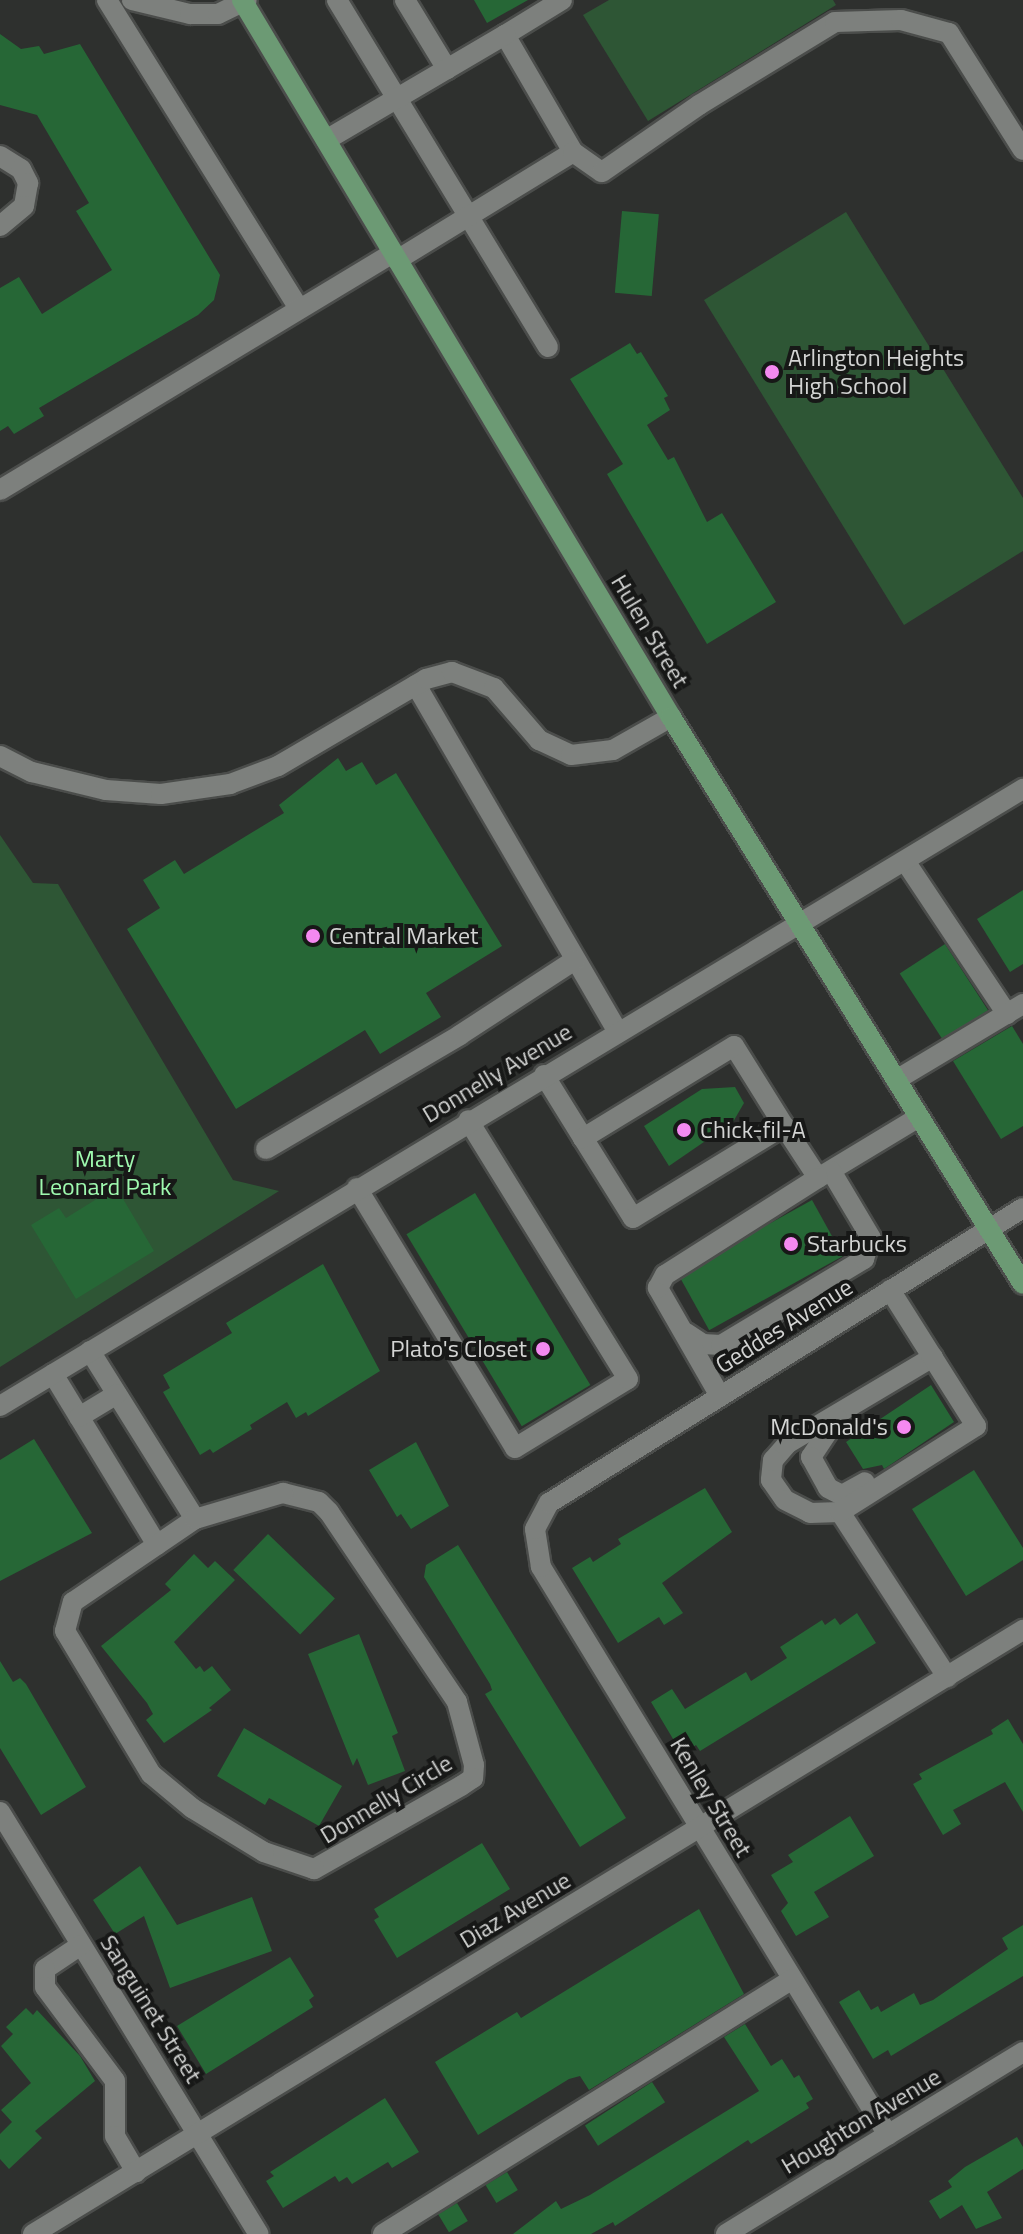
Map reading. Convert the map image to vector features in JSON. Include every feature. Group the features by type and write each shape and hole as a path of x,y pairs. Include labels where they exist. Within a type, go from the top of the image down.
{"main road":[{"name":"Hulen Street","path":"244,1 671,717 1023,1284"}],"street":[{"path":"107,0 299,308"},
{"path":"132,0 190,14 218,14 244,1"},
{"path":"337,0 548,347"},
{"path":"405,0 447,69"},
{"path":"326,140 562,0"},
{"path":"505,35 573,152 602,172 699,105 835,22 901,20 949,33 1023,150"},
{"path":"0,490 299,308 469,216 573,152"},
{"path":"0,156 21,169 28,183 24,206 0,226"},
{"path":"0,756 46,777 106,790 161,794 230,784 278,766 416,685 443,673 471,675 505,696 539,740 581,756 622,746 671,717"},
{"path":"416,685 617,1031"},
{"name":"Donnelly Avenue","path":"0,1406 468,1120 1023,789"},
{"path":"896,1080 1015,1009 905,861"},
{"path":"266,1149 460,1035 575,960"},
{"path":"583,1138 734,1046 784,1126 871,1238 864,1259 721,1345 703,1344 682,1331"},
{"path":"544,1075 633,1218 784,1126"},
{"path":"720,1396 658,1288 665,1275 919,1117"},
{"path":"357,1188 515,1448 628,1379 468,1120"},
{"name":"Geddes Avenue","path":"572,1488 1023,1208"},
{"path":"890,1290 976,1426"},
{"path":"90,1351 195,1519"},
{"path":"933,1357 788,1443 773,1460 771,1480 785,1500 810,1513 840,1512 976,1426"},
{"path":"53,1374 157,1545"},
{"path":"84,1425 122,1402"},
{"path":"841,1411 811,1457 828,1488 842,1495 958,1428 976,1426"},
{"name":"Kenley Street","path":"572,1488 549,1503 538,1520 535,1549 541,1567 888,2135"},
{"name":"Donnelly Circle","path":"283,1493 319,1502 457,1702 473,1778 314,1869 264,1852 192,1808 151,1774 65,1631 73,1602 157,1545 195,1519 283,1493"},
{"path":"840,1512 947,1677"},
{"name":"Diaz Avenue","path":"33,2234 1023,1630"},
{"name":"Sanguinet Street","path":"0,1812 259,2234"},
{"path":"81,1945 45,1969 45,1987 115,2081 115,2136 136,2172"},
{"path":"383,2234 792,1979"},
{"name":"Houghton Avenue","path":"726,2234 1023,2052"}],"green space":[{"path":"609,0 833,0 836,5 648,121 583,15"},
{"path":"846,212 1023,498 1023,551 904,625 704,300"},
{"name":"Marty Leonard Park","path":"0,835 33,883 58,884 233,1180 279,1191 0,1367"}],"building":[{"path":"474,0 528,0 487,23"},
{"path":"0,34 21,49 39,46 44,54 80,44 220,275 214,300 198,315 39,408 44,416 14,434 8,426 0,431 0,288 19,277 42,314 112,270 76,211 89,203 37,115 0,105"},
{"path":"622,211 659,214 652,296 615,293"},
{"path":"630,343 637,354 641,352 668,396 664,398 670,410 647,425 668,460 674,457 707,522 722,513 776,602 707,644 607,474 623,464 570,379"},
{"name":"Central Market","path":"338,758 346,771 362,762 376,785 396,773 502,946 426,993 441,1017 380,1054 365,1030 236,1109 127,929 160,908 143,880 175,860 184,874 284,813 279,805"},
{"path":"1023,890 1023,964 1010,972 977,919"},
{"path":"945,944 988,1010 943,1040 900,973"},
{"path":"1012,1026 1023,1044 1023,1126 1001,1139 953,1061"},
{"name":"Chick-fil-A","path":"735,1087 744,1103 733,1122 669,1166 644,1126 702,1089"},
{"path":"116,1187 154,1251 76,1299 31,1225 59,1208 66,1218"},
{"path":"475,1193 590,1385 522,1426 406,1234"},
{"path":"812,1200 843,1256 709,1330 678,1274"},
{"path":"323,1264 380,1371 308,1416 306,1412 296,1418 287,1402 213,1453 210,1449 200,1455 163,1392 170,1388 163,1375 232,1333 226,1323"},
{"name":"McDonald's","path":"931,1385 954,1422 884,1469 882,1465 863,1469 846,1442"},
{"path":"34,1439 92,1533 0,1581 0,1460"},
{"path":"416,1442 449,1506 411,1529 401,1514 397,1517 369,1470"},
{"path":"974,1470 1023,1548 1023,1560 966,1596 912,1509"},
{"path":"705,1488 732,1532 662,1583 683,1613 664,1625 659,1617 618,1643 572,1568 590,1557 593,1562 621,1544 618,1539"},
{"path":"268,1534 335,1599 300,1635 233,1570"},
{"path":"458,1545 626,1818 580,1847 485,1694 492,1690 490,1684 424,1577 426,1565"},
{"path":"194,1554 208,1568 215,1561 235,1580 174,1642 196,1669 200,1666 204,1672 212,1666 231,1690 209,1708 212,1710 164,1743 146,1720 153,1714 147,1703 101,1646 171,1590 165,1584"},
{"path":"857,1613 876,1643 700,1751 696,1745 682,1754 651,1702 672,1689 685,1709 746,1672 751,1681 787,1658 780,1647 822,1620 825,1625 835,1618 840,1625"},
{"path":"359,1634 398,1733 392,1736 405,1771 368,1785 357,1758 353,1766 308,1654"},
{"path":"0,1661 13,1682 20,1678 26,1684 86,1787 41,1815 0,1748"},
{"path":"1008,1719 1023,1744 1023,1812 1005,1782 953,1810 961,1824 943,1835 913,1784 922,1779 919,1774 993,1734 991,1730"},
{"path":"244,1728 342,1786 319,1826 269,1798 265,1805 217,1776"},
{"path":"850,1816 874,1856 814,1892 829,1917 796,1936 781,1911 788,1903 771,1875 793,1862 788,1855"},
{"path":"482,1843 510,1889 397,1958 374,1920 379,1917 374,1909"},
{"path":"140,1866 177,1925 252,1897 272,1951 170,1988 144,1916 115,1934 93,1900"},
{"path":"699,1909 744,1994 589,2090 580,2076 569,2079 478,2135 435,2062 517,2012 521,2018"},
{"path":"1023,1925 1023,1976 891,2056 888,2050 873,2059 839,2002 859,1990 871,2010 878,2006 881,2012 914,1993 920,2005 933,2000 1008,1949 1002,1938"},
{"path":"290,1957 314,1996 309,2000 313,2007 206,2074 177,2026"},
{"path":"26,2008 33,2015 37,2010 80,2056 95,2081 35,2131 42,2138 9,2169 0,2159 0,2134 12,2122 1,2110 31,2083 1,2046 13,2034 6,2027"},
{"path":"745,2024 771,2066 782,2059 794,2078 799,2075 813,2099 806,2103 809,2108 751,2144 748,2140 615,2226 613,2222 591,2234 513,2234 556,2201 561,2209 590,2195 759,2091 724,2037"},
{"path":"652,2082 665,2102 598,2146 585,2126"},
{"path":"385,2098 419,2152 392,2168 388,2162 352,2184 347,2177 339,2182 335,2176 283,2208 266,2181 274,2176 270,2172"},
{"path":"1017,2137 1023,2147 1023,2169 987,2192 1002,2218 976,2229 962,2205 940,2219 929,2201 952,2187 948,2181 965,2167"},
{"path":"507,2172 518,2190 496,2203 486,2185"},
{"path":"457,2203 468,2221 449,2232 438,2214"}],"place":[{"name":"Arlington Heights High School","path":"772,372"},
{"name":"Central Market","path":"313,936"},
{"name":"Chick-fil-A","path":"684,1130"},
{"name":"Starbucks","path":"791,1244"},
{"name":"Plato's Closet","path":"543,1349"},
{"name":"McDonald's","path":"904,1427"}]}
